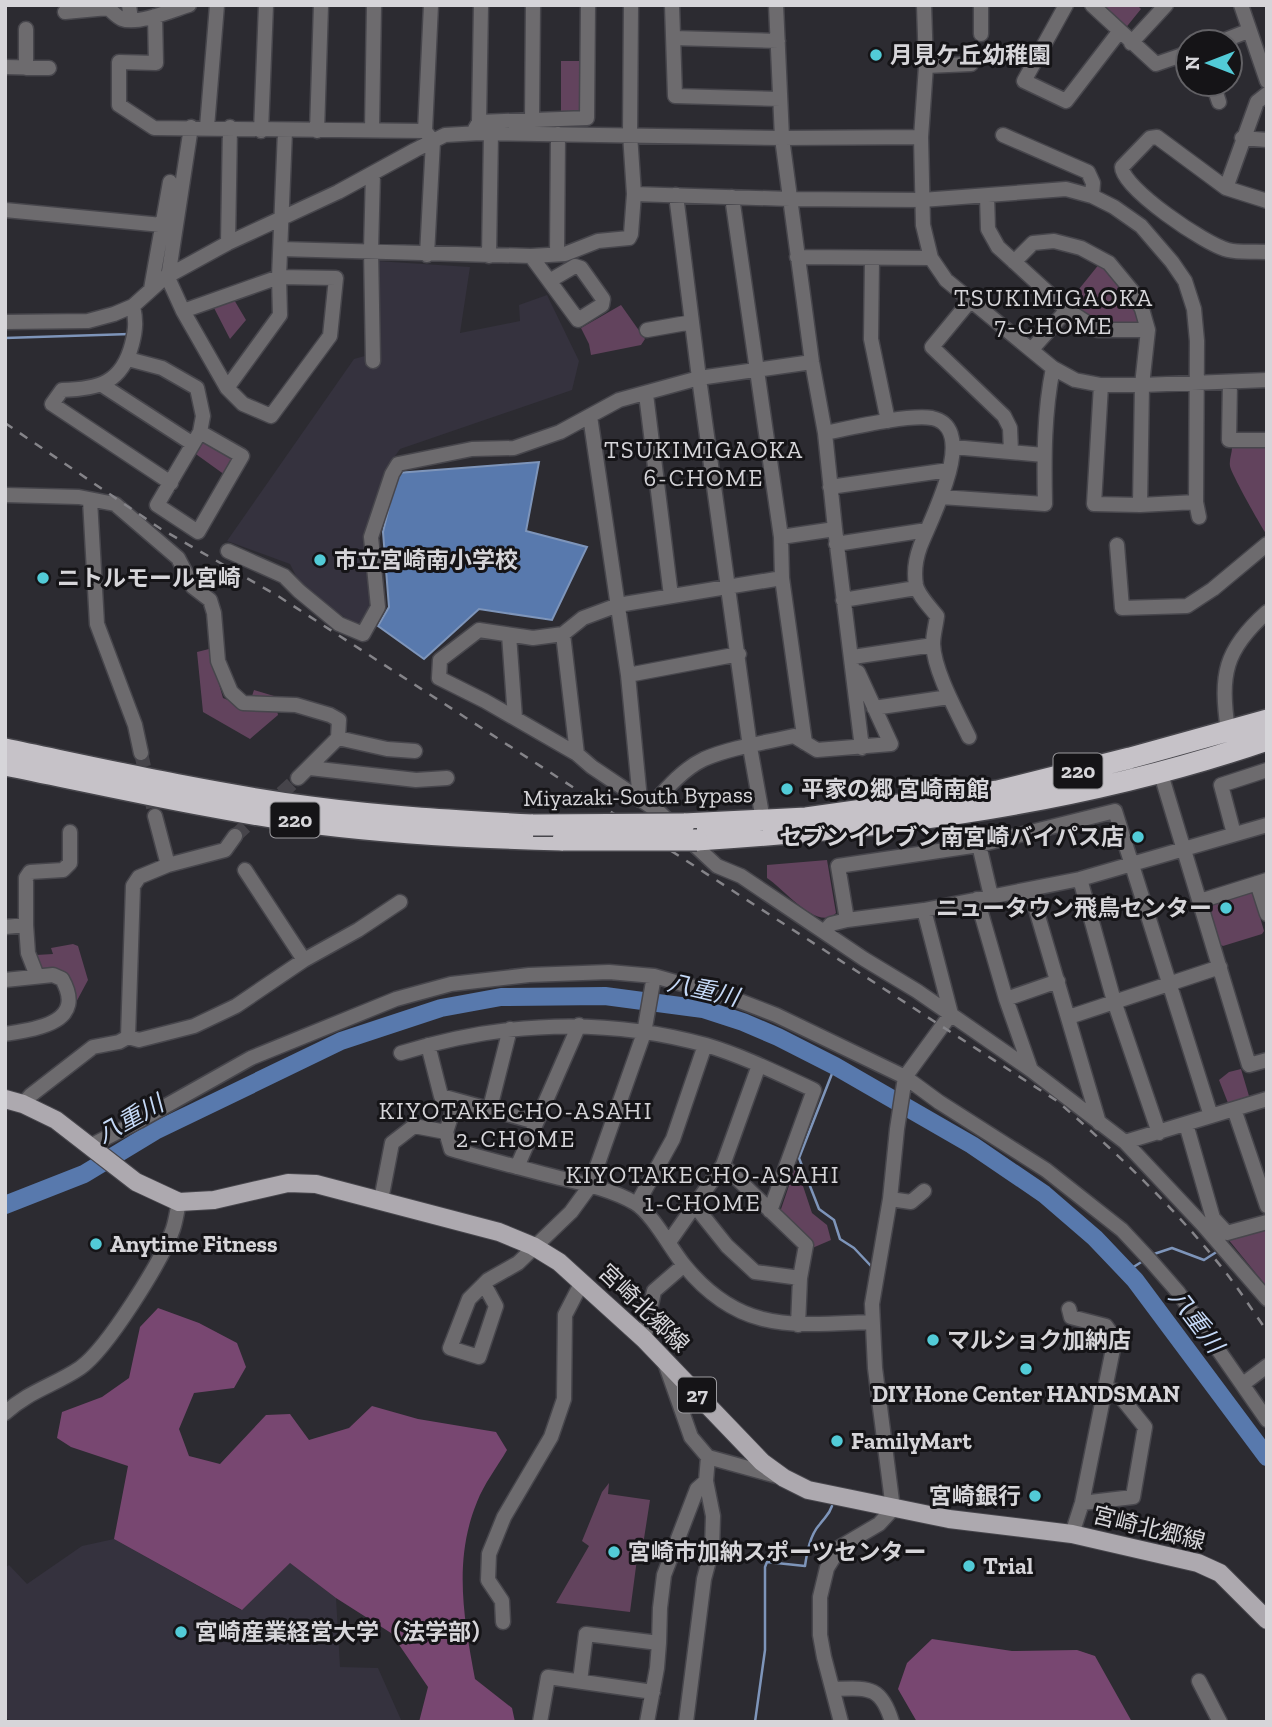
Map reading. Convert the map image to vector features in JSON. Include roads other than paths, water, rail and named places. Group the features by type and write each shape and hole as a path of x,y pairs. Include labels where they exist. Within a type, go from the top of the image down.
{"highway":[{"name":"Miyazaki-South Bypass","path":"5,749 176,784 309,807 417,819 690,832 763,820 866,811 998,792 1267,720"},
{"name":"Miyazaki-South Bypass","path":"5,765 176,799 317,823 421,834 564,840 891,823 1003,807 1161,774 1267,740"}],"main road":[{"name":"宮崎北郷線","path":"5,1099 23,1104 56,1120 136,1182 179,1202 214,1200 288,1183 316,1184 499,1232 533,1246 559,1262 643,1339 762,1462 808,1490 949,1519 1072,1534 1198,1563 1220,1573 1237,1587 1267,1620"}],"street":[{"path":"65,12 108,8 123,19 130,13 155,16 190,5"},
{"path":"207,127 217,5"},
{"path":"261,131 266,5"},
{"path":"317,131 321,5"},
{"path":"372,130 374,5"},
{"path":"427,255 431,5"},
{"path":"476,128 481,5"},
{"path":"532,120 533,5"},
{"path":"155,16 156,63 119,62 119,105 154,128 372,130 429,136 532,120 587,118 588,5"},
{"path":"281,249 531,256 565,254 598,241 629,238 634,194 630,134 631,5"},
{"path":"672,5 675,96 780,99"},
{"path":"776,5 782,138 812,362 825,433 862,748"},
{"path":"925,5 926,66 921,137 923,225 931,258 946,280 1054,368 1075,380 1142,385 1267,380"},
{"path":"981,5 981,34"},
{"path":"1066,5 1024,81 1066,101 1119,32"},
{"path":"1131,43 1166,5"},
{"path":"1241,5 1267,81"},
{"path":"1093,6 1156,64 1174,58"},
{"path":"26,29 26,68"},
{"path":"1244,33 1248,31"},
{"path":"673,38 778,41"},
{"path":"926,66 971,64"},
{"path":"5,67 49,68"},
{"path":"1226,188 1257,102 1267,94"},
{"path":"1218,98 1219,102"},
{"path":"183,311 279,277 336,278 330,336 271,416 243,404 227,388 183,311 168,278 191,127"},
{"path":"228,243 230,127"},
{"path":"476,128 491,133 782,138 921,137"},
{"path":"227,388 280,315 285,131"},
{"path":"489,256 491,133"},
{"path":"557,254 558,134"},
{"path":"1003,135 1088,172 1093,183 1092,196"},
{"path":"5,322 88,321 132,306 151,289 228,243 373,173 429,136"},
{"path":"1267,201 1226,188 1157,137 1147,141 1122,167 1124,176 1151,202 1207,241 1229,250 1267,252"},
{"path":"1242,138 1267,140"},
{"path":"373,173 373,361"},
{"path":"151,289 170,182"},
{"path":"634,194 922,200 1066,189 1092,196 1114,207 1141,226 1172,261 1185,282 1194,309 1197,341 1196,502 1199,517"},
{"path":"676,195 750,747 763,820"},
{"path":"987,196 988,229 998,247 1066,310 1098,330 1147,330"},
{"path":"732,197 781,537 782,578 805,743"},
{"path":"5,210 162,225"},
{"path":"1014,262 1033,243 1054,241 1081,248 1109,263 1133,292 1142,309 1147,330 1142,385 1140,505"},
{"path":"531,256 551,280"},
{"path":"797,257 931,258"},
{"path":"872,259 871,338 888,421"},
{"path":"970,302 932,347 1004,416 1010,428 1011,452"},
{"path":"132,306 137,324 123,369 102,385 87,389 62,390 52,404 172,483"},
{"path":"1032,349 1066,310"},
{"path":"647,330 692,322"},
{"path":"102,385 197,438 242,456 198,532 157,505 197,438 203,416 197,388 162,368 128,359"},
{"path":"228,551 284,576 339,624 363,634 378,607 371,537 391,474 398,464 472,449 514,448 560,432 619,400 699,379 812,362"},
{"path":"941,498 1045,504 1044,455 1048,394 1054,368"},
{"path":"1230,382 1229,440 1267,440"},
{"path":"1101,384 1094,503 1140,505 1196,502"},
{"path":"646,394 671,596"},
{"path":"590,415 646,803"},
{"path":"825,433 888,421 929,418 943,422 950,432 953,447 949,470 941,498 919,551 916,588 937,616 933,645 949,697 969,737"},
{"path":"953,447 1044,455"},
{"path":"830,487 949,470"},
{"path":"5,495 115,504 178,558 193,587 210,600 214,612 218,661 231,692 243,703 296,705 339,720 338,738 298,778"},
{"path":"90,500 97,624 135,725 141,753"},
{"path":"781,537 836,537 927,530"},
{"path":"1117,545 1122,608 1170,608 1187,606 1194,602 1267,544"},
{"path":"782,578 618,604 583,618 564,634 533,638 480,630 440,660 439,678 577,754 646,803 717,866 741,876 1031,1070 1125,1142 1203,1225 1267,1299"},
{"path":"843,600 916,588"},
{"path":"1228,731 1224,702 1227,663 1242,636 1267,612"},
{"path":"564,634 577,754"},
{"path":"509,635 515,718"},
{"path":"851,651 933,645"},
{"path":"646,803 702,760 794,736 817,750 891,744 851,651"},
{"path":"628,675 739,654"},
{"path":"874,708 949,697"},
{"path":"338,738 387,749 415,751"},
{"path":"310,768 416,780 447,778"},
{"path":"1234,834 1221,785 1267,770"},
{"path":"1161,774 1249,1065 1267,1060"},
{"path":"847,920 838,866 979,845 1115,811 1211,1116"},
{"path":"155,816 168,865"},
{"path":"824,932 831,924 847,920 924,910 1080,879 1267,825"},
{"path":"37,976 28,953 26,878 30,872 63,870 70,863 70,832"},
{"path":"128,1037 132,886 139,877 168,865 225,850 235,836"},
{"path":"979,845 984,897 1006,999 1031,1070"},
{"path":"245,870 304,960"},
{"path":"1080,879 1114,1001 1159,1133"},
{"path":"1200,901 1262,882 1267,914"},
{"path":"1030,889 1099,1123"},
{"path":"23,1104 93,1047 128,1037 139,1040 194,1026 236,1006 304,960 358,930 400,902"},
{"path":"841,1722 820,1635 820,1598 827,1568 839,1547 878,1524 893,1509 875,1368 872,1304 890,1199 904,1081 951,1014 924,910"},
{"path":"5,927 26,925"},
{"path":"1069,1017 1220,967"},
{"path":"90,1146 251,1058 396,999 451,984 529,975 610,972 732,998 776,1015 904,1081 1046,1170 1122,1230 1178,1292 1267,1420"},
{"path":"5,980 53,975 62,979 69,998 68,1006 61,1016 38,1029 5,1034"},
{"path":"484,1284 496,1306 480,1357 450,1348 469,1299 484,1284 518,1263 571,1212 590,1186 645,1029 654,981"},
{"path":"1006,999 1058,981"},
{"path":"517,1167 579,1025"},
{"path":"401,1053 467,1035 510,1029 610,1026 645,1029 705,1045 759,1065 814,1090 770,1211"},
{"path":"489,1108 510,1029"},
{"path":"428,1045 441,1096 536,1122"},
{"path":"637,1204 673,1139 705,1045"},
{"path":"669,1242 723,1165 759,1065"},
{"path":"1125,1142 1267,1100"},
{"path":"456,1101 446,1132 451,1149 590,1186 637,1204 669,1242 684,1265 713,1296 744,1313 768,1322 798,1325 872,1322"},
{"path":"1234,1109 1267,1206"},
{"path":"1186,1124 1213,1218 1227,1233 1267,1222"},
{"path":"381,1200 393,1143 414,1126 446,1132"},
{"path":"723,1165 806,1245 800,1278 798,1325"},
{"path":"890,1199 911,1202 924,1191"},
{"path":"5,1413 18,1401 79,1369 96,1354 161,1255 173,1228 179,1202"},
{"path":"695,1206 727,1246 755,1272 800,1278"},
{"path":"643,1339 654,1291 684,1265"},
{"path":"503,1622 502,1601 488,1580 489,1554 504,1517 551,1437 564,1399 565,1315 582,1282"},
{"path":"1069,1309 1071,1317 1106,1326 1115,1339 1082,1503 1072,1534"},
{"path":"665,1363 691,1437 708,1457 785,1478"},
{"path":"1243,1384 1267,1366"},
{"path":"1082,1503 1133,1497 1145,1427 1116,1391 1104,1389"},
{"path":"686,1722 704,1579 712,1549 713,1516 706,1481 708,1457"},
{"path":"647,1722 659,1643 664,1575 697,1489 706,1481"},
{"path":"580,1681 586,1634 659,1643"},
{"path":"540,1722 548,1677 653,1692"},
{"path":"1199,1681 1220,1722"},
{"path":"833,1689 867,1689 877,1692 885,1701 892,1722"}],"water":[{"path":"539,462 526,531 587,547 552,620 479,609 424,659 378,626 389,607 383,532 397,473"}],"waterway":[{"path":"5,338 130,334"},
{"name":"八重川","path":"5,1205 84,1174 155,1131 341,1041 441,1008 501,997 605,996 703,1009 778,1037 835,1066 972,1145 1044,1194 1095,1238 1135,1280 1267,1457"},
{"path":"835,1066 799,1158 819,1209 834,1220 840,1239 854,1248 871,1266"},
{"path":"1151,1255 1172,1248 1204,1260 1218,1251"},
{"path":"1127,1271 1143,1261"},
{"path":"755,1722 765,1650 765,1567 767,1562 805,1566 814,1533 832,1506"}],"tunnel":[{"path":"141,753 155,816"},
{"path":"235,836 298,778"}],"railway":[{"path":"5,423 161,529 278,596 1057,1101 1165,1202 1229,1277 1267,1331"}],"place":[{"name":"月見ケ丘幼稚園","path":"876,55"},
{"name":"市立宮崎南小学校","path":"320,560"},
{"name":"ニトルモール宮崎","path":"43,578"},
{"name":"平家の郷 宮崎南館","path":"787,789"},
{"name":"セブンイレブン南宮崎バイパス店","path":"1138,837"},
{"name":"ニュータウン飛鳥センター","path":"1226,908"},
{"name":"Anytime Fitness","path":"96,1244"},
{"name":"マルショク加納店","path":"933,1340"},
{"name":"DIY Hone Center HANDSMAN","path":"1026,1369"},
{"name":"FamilyMart","path":"837,1441"},
{"name":"宮崎銀行","path":"1035,1496"},
{"name":"宮崎市加納スポーツセンター","path":"614,1552"},
{"name":"Trial","path":"969,1566"},
{"name":"宮崎産業経営大学（法学部）","path":"181,1632"}],"district":[{"name":"TSUKIMIGAOKA 7-CHOME","path":"1054,312"},
{"name":"TSUKIMIGAOKA 6-CHOME","path":"704,464"},
{"name":"KIYOTAKECHO-ASAHI 2-CHOME","path":"516,1125"},
{"name":"KIYOTAKECHO-ASAHI 1-CHOME","path":"703,1189"}]}
